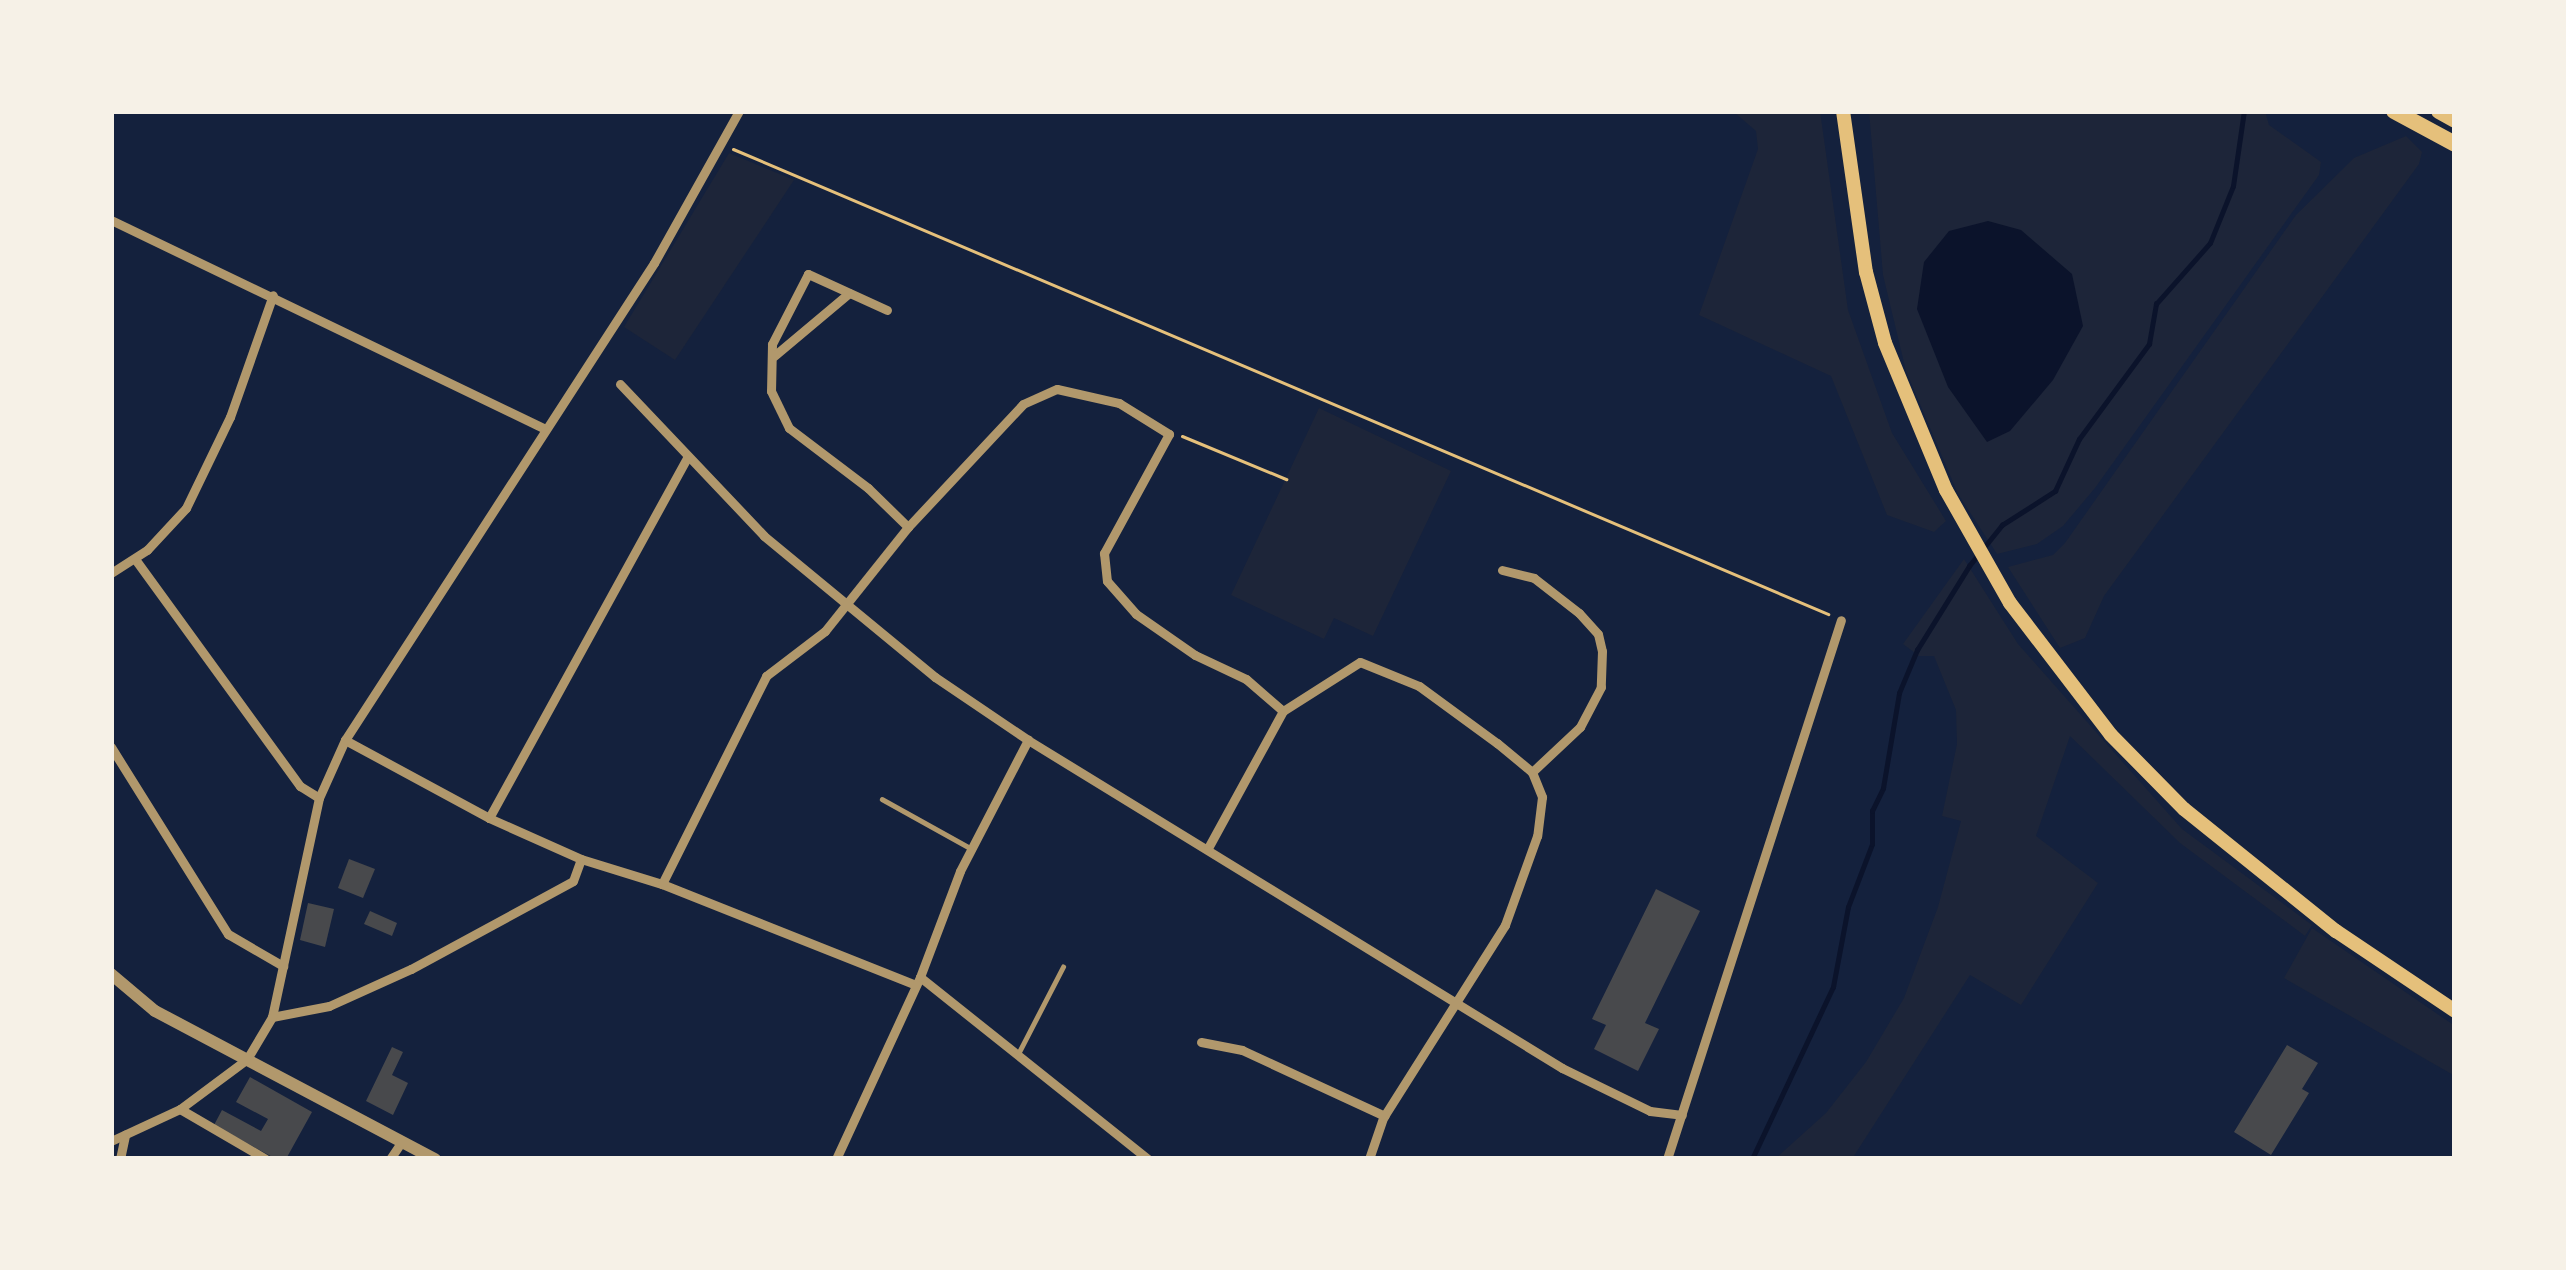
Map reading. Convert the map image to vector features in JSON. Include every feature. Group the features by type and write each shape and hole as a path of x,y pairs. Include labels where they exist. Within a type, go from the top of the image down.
{"highway":[{"path":"2394,111 2455,144"},
{"path":"2439,111 2455,120"}],"main road":[{"path":"1843,111 1866,272 1893,364 1946,490 2010,603 2099,721 2184,809 2336,931 2455,1011"}],"street":[{"path":"111,1141 180,1109 247,1059 272,1017 319,798 345,740 724,146 739,111"},
{"path":"111,220 544,428"},
{"path":"887,310 808,274 772,344 771,391 789,428 868,488 908,527"},
{"path":"774,356 849,293"},
{"path":"111,573 135,559 186,508 230,417 272,296"},
{"path":"620,384 764,536 845,606 1028,740 1562,1068 1650,1111 1682,1115"},
{"path":"662,884 766,676 825,631 908,527 1023,404 1057,388 1119,403 1169,434 1105,554 1107,580 1136,614 1195,655 1246,679 1283,710"},
{"path":"488,818 687,458"},
{"path":"135,559 299,786 319,798"},
{"path":"1502,570 1534,578 1579,613 1598,634 1602,651 1601,687 1580,727 1532,772"},
{"path":"1667,1159 1841,620"},
{"path":"1208,848 1283,710 1360,662 1419,686 1532,772 1542,797 1537,836 1505,925 1385,1116 1369,1159"},
{"path":"345,740 488,818 581,859 662,884 918,981 1148,1159"},
{"path":"836,1159 972,849 1028,740"},
{"path":"111,747 228,934 283,966"},
{"path":"272,1017 329,1006 411,969 573,881 581,859"},
{"path":"111,974 155,1011 434,1159"},
{"path":"1201,1042 1241,1049 1385,1116"},
{"path":"180,1109 266,1159"},
{"path":"120,1159 124,1136"},
{"path":"390,1159 401,1141"}],"lane":[{"path":"882,799 972,849"},
{"path":"1018,1054 1063,967"}],"path":[{"path":"724,146 1841,620"},
{"path":"1169,434 1198,439 1286,479"}],"shaded area":[{"path":"1690,111 1820,111 1848,310 1892,433 1946,521 1934,532 1887,515 1831,376 1699,315 1758,149 1756,131 1735,113"},
{"path":"1869,111 2265,111 2269,125 2321,162 2319,175 2095,488 2063,526 2037,544 1997,554 1958,494 1906,371 1883,275"},
{"path":"2406,136 2422,152 2419,164 2104,596 2085,638 2060,648 2008,567 2053,555 2065,543 2296,215 2354,158"},
{"path":"729,153 794,180 675,360 624,327"},
{"path":"1988,221 2021,230 2072,274 2083,326 2053,380 2010,431 1987,442 1948,387 1917,309 1924,262 1949,231"},
{"path":"1319,408 1451,471 1373,636 1334,618 1324,639 1231,595"},
{"path":"1964,559 2018,644 2182,829 2312,925 2305,936 2180,843 2070,736 2036,836 2098,883 2021,1005 1970,975 1852,1159 1775,1159 1826,1113 1866,1062 1904,998 1938,907 1961,821 1942,816 1957,744 1956,710 1934,656 1919,656 1903,644"},
{"path":"2312,928 2455,1026 2455,1076 2284,978"}],"building":[{"path":"349,859 375,869 363,898 338,888"},
{"path":"1656,889 1700,911 1645,1023 1659,1029 1638,1071 1594,1049 1606,1025 1592,1019"},
{"path":"308,903 334,909 325,947 300,940"},
{"path":"370,911 397,923 392,936 364,924"},
{"path":"2287,1045 2318,1063 2302,1089 2309,1093 2271,1155 2234,1132"},
{"path":"392,1047 403,1052 392,1075 408,1083 393,1115 366,1101"},
{"path":"250,1077 312,1112 286,1159 276,1159 214,1125 222,1110 261,1131 268,1119 236,1102"}],"waterway":[{"path":"1752,1159 1833,987 1848,907 1872,844 1872,811 1883,788 1899,693 1917,650 1969,566 2002,525 2055,491 2079,439 2149,344 2156,304 2210,243 2233,186 2244,111"}]}
